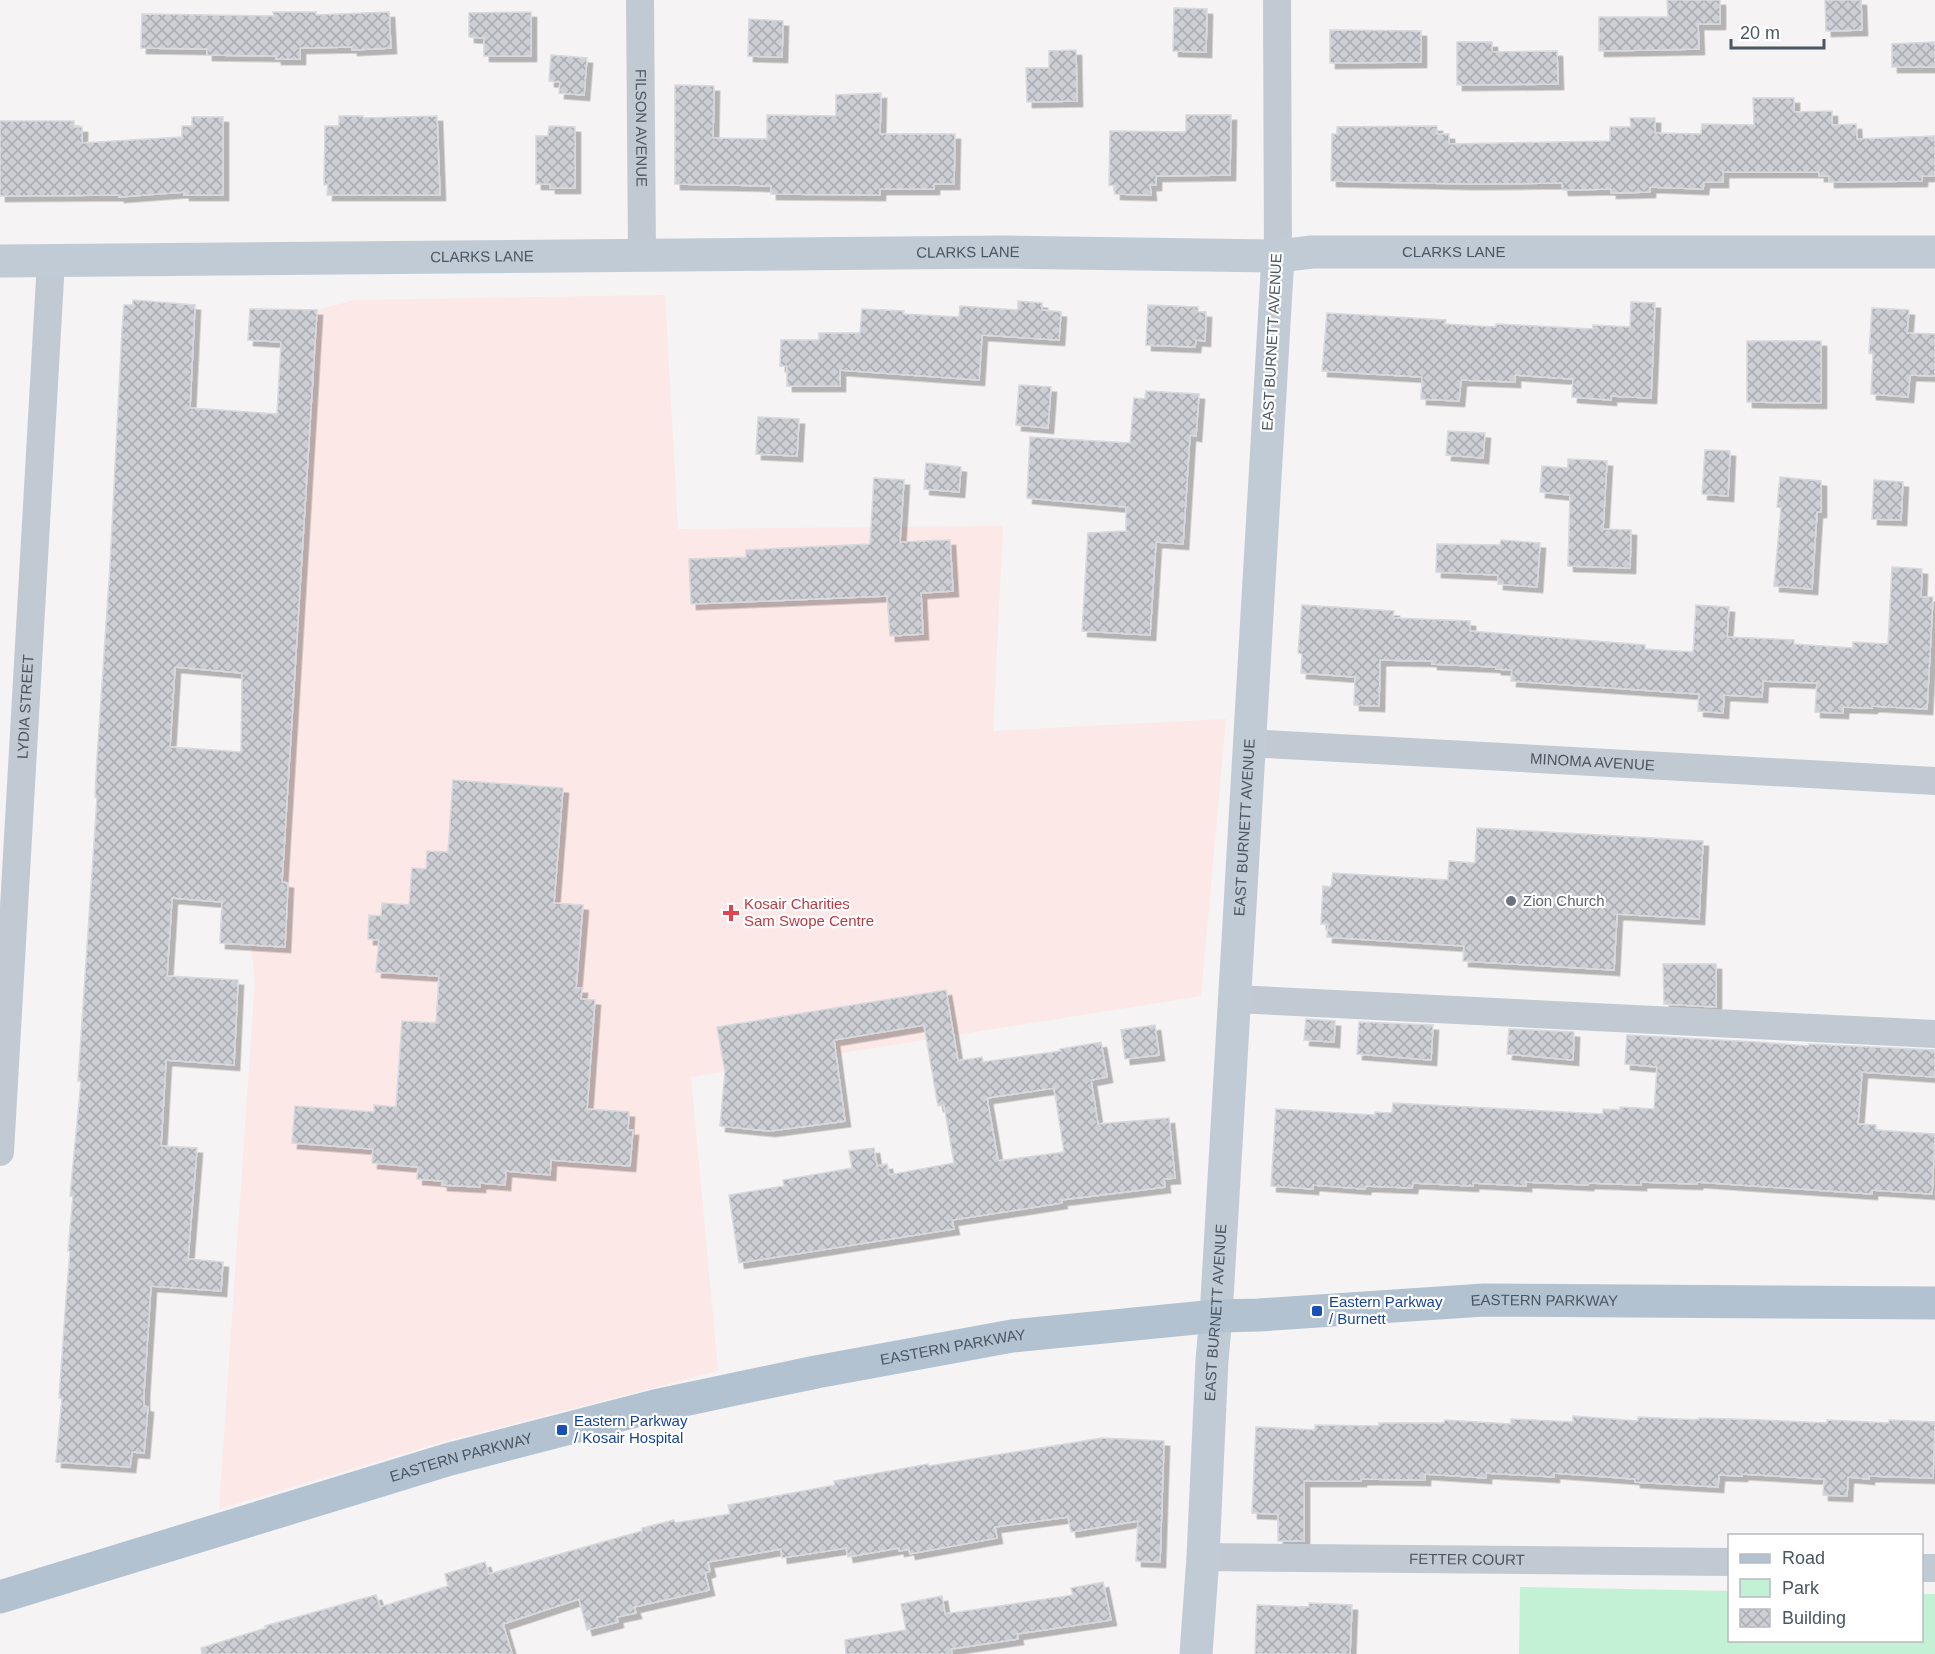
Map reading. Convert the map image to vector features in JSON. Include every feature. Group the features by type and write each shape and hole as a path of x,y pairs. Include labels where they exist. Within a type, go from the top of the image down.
{"main road":[{"name":"EASTERN PARKWAY","path":"0,1597 450,1459 655,1406 816,1372 1012,1336 1216,1316 1484,1300 1935,1303"}],"street":[{"name":"FILSON AVENUE","path":"640,0 642,255"},
{"name":"EAST BURNETT AVENUE","path":"1196,1654 1278,256 1277,0"},
{"name":"CLARKS LANE","path":"0,261 1003,252 1278,256 1312,252 1935,252"},
{"name":"LYDIA STREET","path":"0,1152 51,261"},
{"name":"MINOMA AVENUE","path":"1249,743 1935,782"},
{"path":"1235,999 1935,1034"},
{"name":"FETTER COURT","path":"1203,1557 1728,1562"}],"shaded area":[{"name":"Kosair Charities Sam Swope Centre","path":"665,295 678,529 1003,526 993,731 1226,719 1201,996 691,1077 718,1371 435,1444 219,1509 255,980 251,945 286,308 317,310 355,300"}],"green space":[{"path":"1520,1587 1728,1591 1728,1642 1923,1642 1923,1594 1935,1594 1935,1654 1519,1654"}],"building":[{"path":"1667,0 1720,0 1720,24 1698,24 1699,49 1599,51 1599,17 1668,17"},
{"path":"1825,0 1861,0 1862,30 1826,31"},
{"path":"1174,8 1207,9 1206,52 1173,51"},
{"path":"273,12 316,12 316,15 389,12 391,48 352,50 352,47 300,48 300,59 276,59 276,56 207,55 207,49 141,48 142,14 274,16"},
{"path":"531,12 531,56 484,56 484,38 469,37 469,13"},
{"path":"749,19 783,21 782,57 748,56"},
{"path":"1330,30 1421,31 1421,62 1330,63"},
{"path":"1457,42 1492,42 1492,52 1557,51 1558,84 1457,85"},
{"path":"1935,42 1935,67 1892,67 1892,44"},
{"path":"1076,50 1077,101 1027,102 1026,68 1049,68 1049,51"},
{"path":"551,55 587,58 584,95 559,93 560,82 549,81"},
{"path":"675,85 714,86 713,138 767,139 767,115 836,116 836,95 881,93 880,134 955,134 954,184 934,184 934,189 880,189 880,195 771,194 771,186 675,184"},
{"path":"1753,98 1794,98 1794,112 1832,111 1832,125 1856,124 1857,139 1935,136 1935,176 1922,176 1922,181 1829,182 1829,176 1819,176 1819,172 1723,172 1723,182 1704,182 1703,189 1650,187 1650,192 1611,193 1611,189 1563,190 1562,183 1331,181 1332,134 1337,134 1337,127 1437,126 1437,134 1449,134 1449,144 1610,141 1610,127 1631,127 1630,118 1655,118 1655,133 1701,134 1702,124 1754,125"},
{"path":"1186,115 1231,115 1230,175 1156,176 1156,185 1150,185 1151,195 1115,194 1115,186 1109,185 1110,131 1186,132"},
{"path":"339,116 363,116 363,118 437,116 440,195 327,195 328,184 324,185 325,126 339,126"},
{"path":"192,117 223,117 223,195 184,195 184,192 119,197 119,195 0,196 0,121 74,121 74,127 82,127 82,143 182,137 182,126 192,126"},
{"path":"549,126 575,127 575,188 550,188 550,184 536,184 536,136 548,136"},
{"path":"133,300 195,305 190,408 277,414 281,342 248,340 250,309 317,310 282,882 288,883 285,947 220,943 222,902 172,898 167,976 238,980 234,1065 166,1060 161,1146 197,1148 188,1259 223,1262 221,1291 151,1286 144,1392 144,1406 148,1407 144,1453 132,1452 130,1467 56,1462 62,1398 59,1398 73,1196 70,1196 81,1081 78,1081 97,798 95,797 97,758 110,566 122,329 124,305 133,305","holes":["175,667 242,673 241,752 170,747"]},
{"path":"1018,301 1042,303 1042,310 1061,312 1059,340 982,335 979,380 840,370 840,386 787,386 787,366 780,366 781,340 819,340 819,333 860,333 862,309 959,317 960,306 1018,310"},
{"path":"1631,302 1655,303 1651,398 1611,396 1611,400 1572,397 1573,379 1515,375 1515,382 1461,380 1459,401 1421,399 1422,377 1322,371 1327,313 1446,320 1445,324 1593,329 1593,325 1630,327"},
{"path":"1148,305 1198,307 1198,312 1206,312 1205,341 1196,340 1195,347 1146,345"},
{"path":"1872,308 1909,310 1907,333 1935,334 1935,376 1910,375 1908,397 1871,394 1873,354 1869,353"},
{"path":"1747,341 1821,341 1821,403 1747,402"},
{"path":"1019,385 1051,387 1048,428 1016,425"},
{"path":"1146,391 1199,394 1196,436 1190,435 1183,544 1156,542 1150,635 1082,631 1088,533 1126,531 1126,507 1027,498 1030,437 1130,443 1134,398 1145,399"},
{"path":"758,417 799,419 797,456 756,454"},
{"path":"1448,431 1485,433 1483,458 1446,455"},
{"path":"1705,450 1730,451 1728,496 1702,494"},
{"path":"1568,459 1607,461 1603,529 1631,530 1630,568 1568,566 1570,495 1540,492 1542,466 1568,468"},
{"path":"926,463 961,467 959,492 924,489"},
{"path":"1780,477 1821,481 1821,512 1817,512 1812,589 1774,586 1781,508 1777,507"},
{"path":"874,478 904,480 900,542 950,540 953,591 921,593 923,634 890,636 887,596 691,604 689,559 746,557 746,550 870,544"},
{"path":"1874,480 1903,482 1901,520 1872,519"},
{"path":"1501,540 1540,543 1537,587 1498,584 1498,575 1436,572 1437,544 1500,545"},
{"path":"1892,567 1922,569 1921,597 1933,597 1927,709 1872,706 1872,708 1843,707 1843,713 1815,712 1817,683 1763,681 1762,697 1724,695 1723,713 1698,711 1699,694 1511,681 1512,670 1496,669 1496,667 1432,664 1432,661 1380,660 1379,706 1354,705 1355,677 1301,673 1302,654 1298,653 1302,605 1394,611 1393,618 1470,621 1470,631 1645,645 1645,649 1693,652 1696,605 1729,607 1727,637 1794,640 1794,644 1853,648 1853,642 1888,644"},
{"path":"453,780 563,788 554,903 583,905 576,988 582,988 581,999 595,1000 587,1109 629,1112 628,1130 633,1130 630,1166 551,1160 550,1175 506,1171 505,1185 480,1183 480,1187 442,1185 442,1181 417,1179 418,1167 372,1163 373,1149 292,1143 295,1106 374,1112 374,1105 396,1107 402,1021 436,1023 439,976 376,972 379,940 368,939 369,915 381,916 382,903 409,905 412,868 426,869 427,851 448,852"},
{"name":"Zion Church","path":"1477,828 1703,841 1699,919 1617,914 1614,970 1463,961 1464,946 1327,937 1328,924 1321,924 1323,886 1331,887 1333,873 1448,880 1449,861 1475,863"},
{"path":"1663,964 1716,964 1716,1007 1664,1004"},
{"path":"946,990 958,1061 982,1057 983,1062 1061,1051 1060,1049 1101,1042 1107,1077 1091,1080 1098,1124 1169,1118 1175,1178 1164,1179 1165,1187 1061,1200 1062,1203 952,1220 954,1229 739,1263 729,1195 784,1186 783,1180 852,1168 849,1151 874,1148 877,1166 887,1164 889,1175 954,1163 944,1105 938,1106 924,1025 834,1040 845,1121 770,1131 720,1126 725,1072 717,1027","holes":["1054,1088 1064,1152 998,1161 987,1098"]},
{"path":"1306,1019 1335,1021 1334,1042 1304,1040"},
{"path":"1359,1022 1433,1025 1431,1060 1357,1054"},
{"path":"1155,1025 1159,1055 1125,1059 1121,1030"},
{"path":"1509,1029 1574,1032 1573,1060 1507,1054"},
{"path":"1627,1035 1809,1046 1809,1044 1935,1050 1935,1077 1862,1072 1858,1124 1876,1125 1876,1130 1935,1134 1932,1194 1872,1190 1872,1194 1697,1182 1697,1184 1641,1182 1641,1185 1589,1183 1588,1185 1526,1182 1526,1186 1413,1183 1412,1188 1366,1186 1365,1189 1313,1185 1313,1189 1271,1186 1276,1109 1375,1115 1375,1112 1392,1113 1393,1103 1603,1114 1603,1109 1620,1110 1620,1107 1654,1109 1657,1067 1625,1064"},
{"path":"1573,1416 1638,1421 1638,1417 1827,1423 1827,1420 1889,1423 1889,1420 1935,1422 1933,1478 1848,1477 1847,1496 1823,1495 1824,1479 1742,1474 1742,1476 1719,1475 1718,1487 1635,1482 1635,1479 1554,1473 1554,1477 1486,1473 1486,1478 1425,1474 1425,1480 1304,1481 1304,1541 1278,1541 1278,1514 1252,1513 1256,1427 1315,1430 1315,1425 1379,1426 1379,1423 1444,1423 1445,1420 1511,1424 1511,1419 1573,1422"},
{"path":"1102,1438 1164,1441 1160,1562 1136,1561 1138,1521 1071,1532 1068,1517 995,1527 997,1538 910,1554 909,1549 899,1551 899,1548 848,1557 846,1548 782,1558 781,1549 708,1562 710,1571 705,1573 709,1590 634,1607 636,1613 617,1617 618,1622 587,1630 579,1599 503,1624 512,1654 202,1654 201,1648 266,1628 265,1626 376,1595 380,1607 448,1586 445,1574 485,1562 489,1574 674,1520 675,1523 730,1514 728,1505 835,1485 834,1481 928,1464 929,1466"},
{"path":"1103,1582 1111,1620 1017,1634 1018,1639 951,1649 952,1654 846,1654 845,1640 906,1630 901,1604 942,1596 945,1614 1073,1595 1071,1588"},
{"path":"1309,1603 1352,1605 1350,1654 1255,1654 1257,1605 1309,1607"}],"place":[{"name":"Zion Church","path":"1511,901"},
{"name":"Kosair Charities Sam Swope Centre","path":"731,913"},
{"name":"Eastern Parkway / Burnett","path":"1317,1311"},
{"name":"Eastern Parkway / Kosair Hospital","path":"562,1430"}]}
